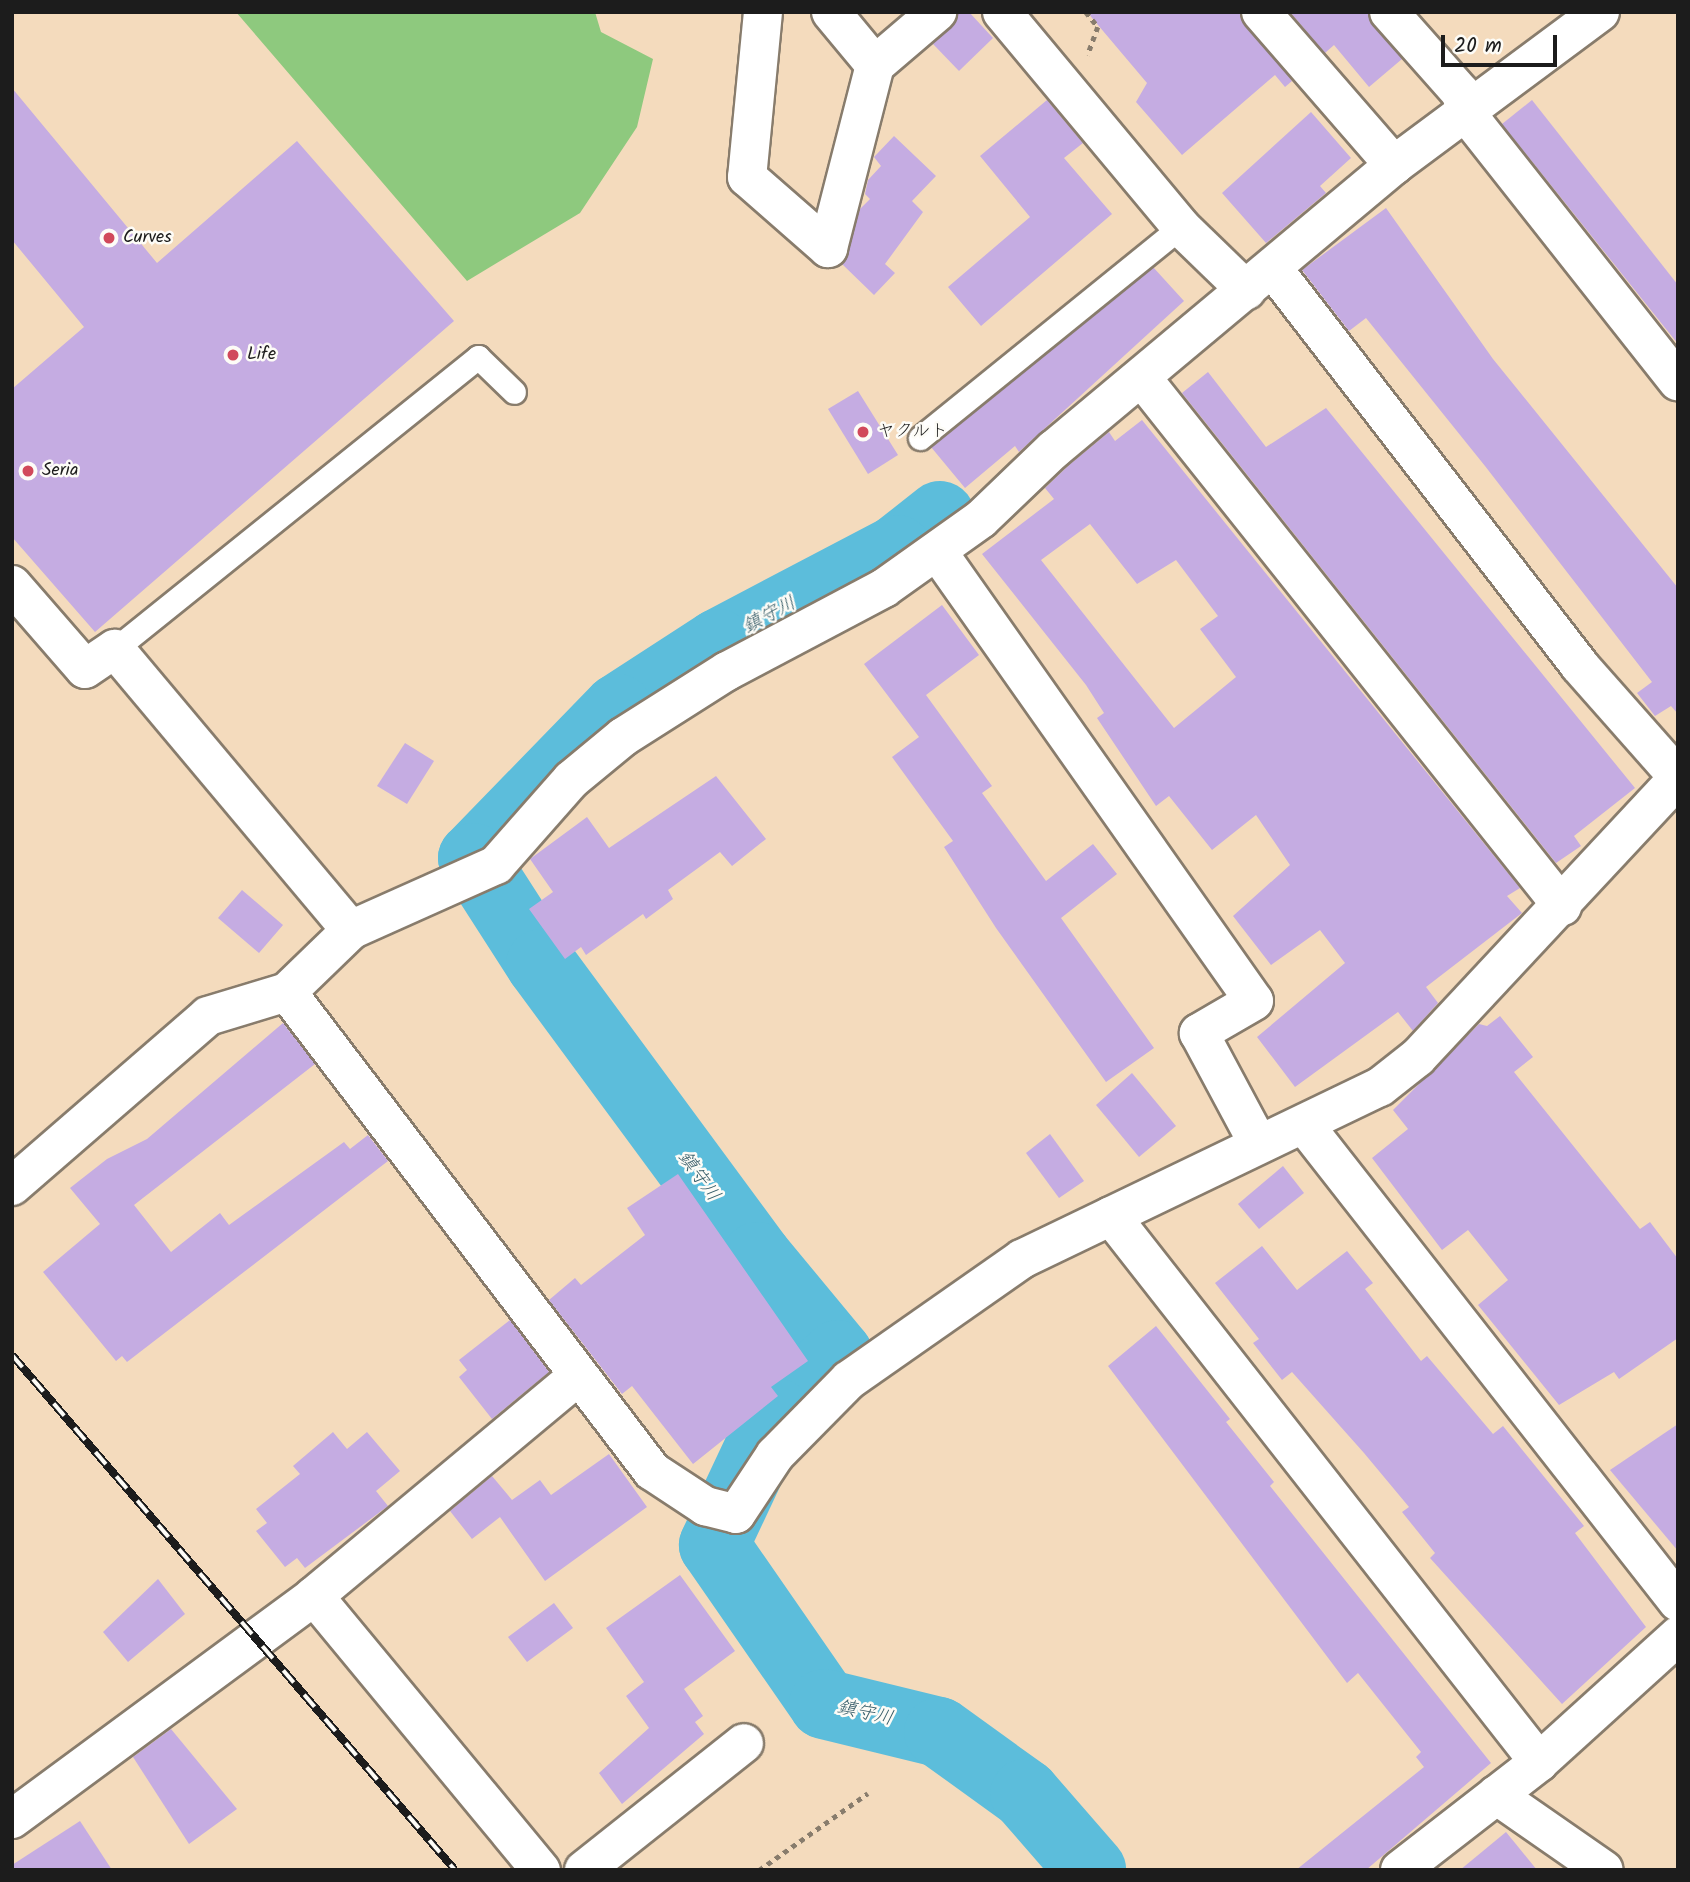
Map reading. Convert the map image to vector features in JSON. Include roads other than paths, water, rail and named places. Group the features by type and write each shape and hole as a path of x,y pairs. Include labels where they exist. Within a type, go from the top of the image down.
{"street":[{"path":"763,12 747,177 828,248 876,65 937,12"},
{"path":"831,12 876,65"},
{"path":"287,992 652,1471 705,1506 736,1514 775,1455 849,1380 1022,1259 1258,1143 1306,1127 1380,1087 1418,1057 1562,906 1678,777 1579,665 1260,280 1181,227 1002,12"},
{"path":"1261,12 1394,165"},
{"path":"1389,12 1461,93 1466,113 1678,381"},
{"path":"12,1186 208,1016 287,992 351,930 496,865 571,780 623,737 937,551 1394,165 1600,12"},
{"path":"1142,378 1562,906"},
{"path":"937,551 1254,1001 1199,1033 1258,1143"},
{"path":"12,585 85,669 115,649 351,930"},
{"path":"1306,1127 1678,1602"},
{"path":"1111,1216 1539,1762"},
{"path":"12,1819 314,1596 578,1376"},
{"path":"314,1596 541,1870"},
{"path":"1400,1870 1539,1762 1678,1636"},
{"path":"584,1870 744,1743"},
{"path":"1496,1795 1604,1870"}],"lane":[{"path":"920,438 1181,227"},
{"path":"115,649 478,357 514,393"}],"waterway":[{"name":"鎮守川","path":"940,516 897,550 718,644 618,709 473,858 541,964 757,1257 838,1355 776,1413 714,1545 824,1704 939,1732 1025,1794 1091,1870"}],"railway":[{"path":"12,1355 455,1870"}],"place":[{"name":"Curves","path":"109,238"},
{"name":"Life","path":"233,355"},
{"name":"ヤクルト","path":"863,432"},
{"name":"Seria","path":"28,471"}]}
